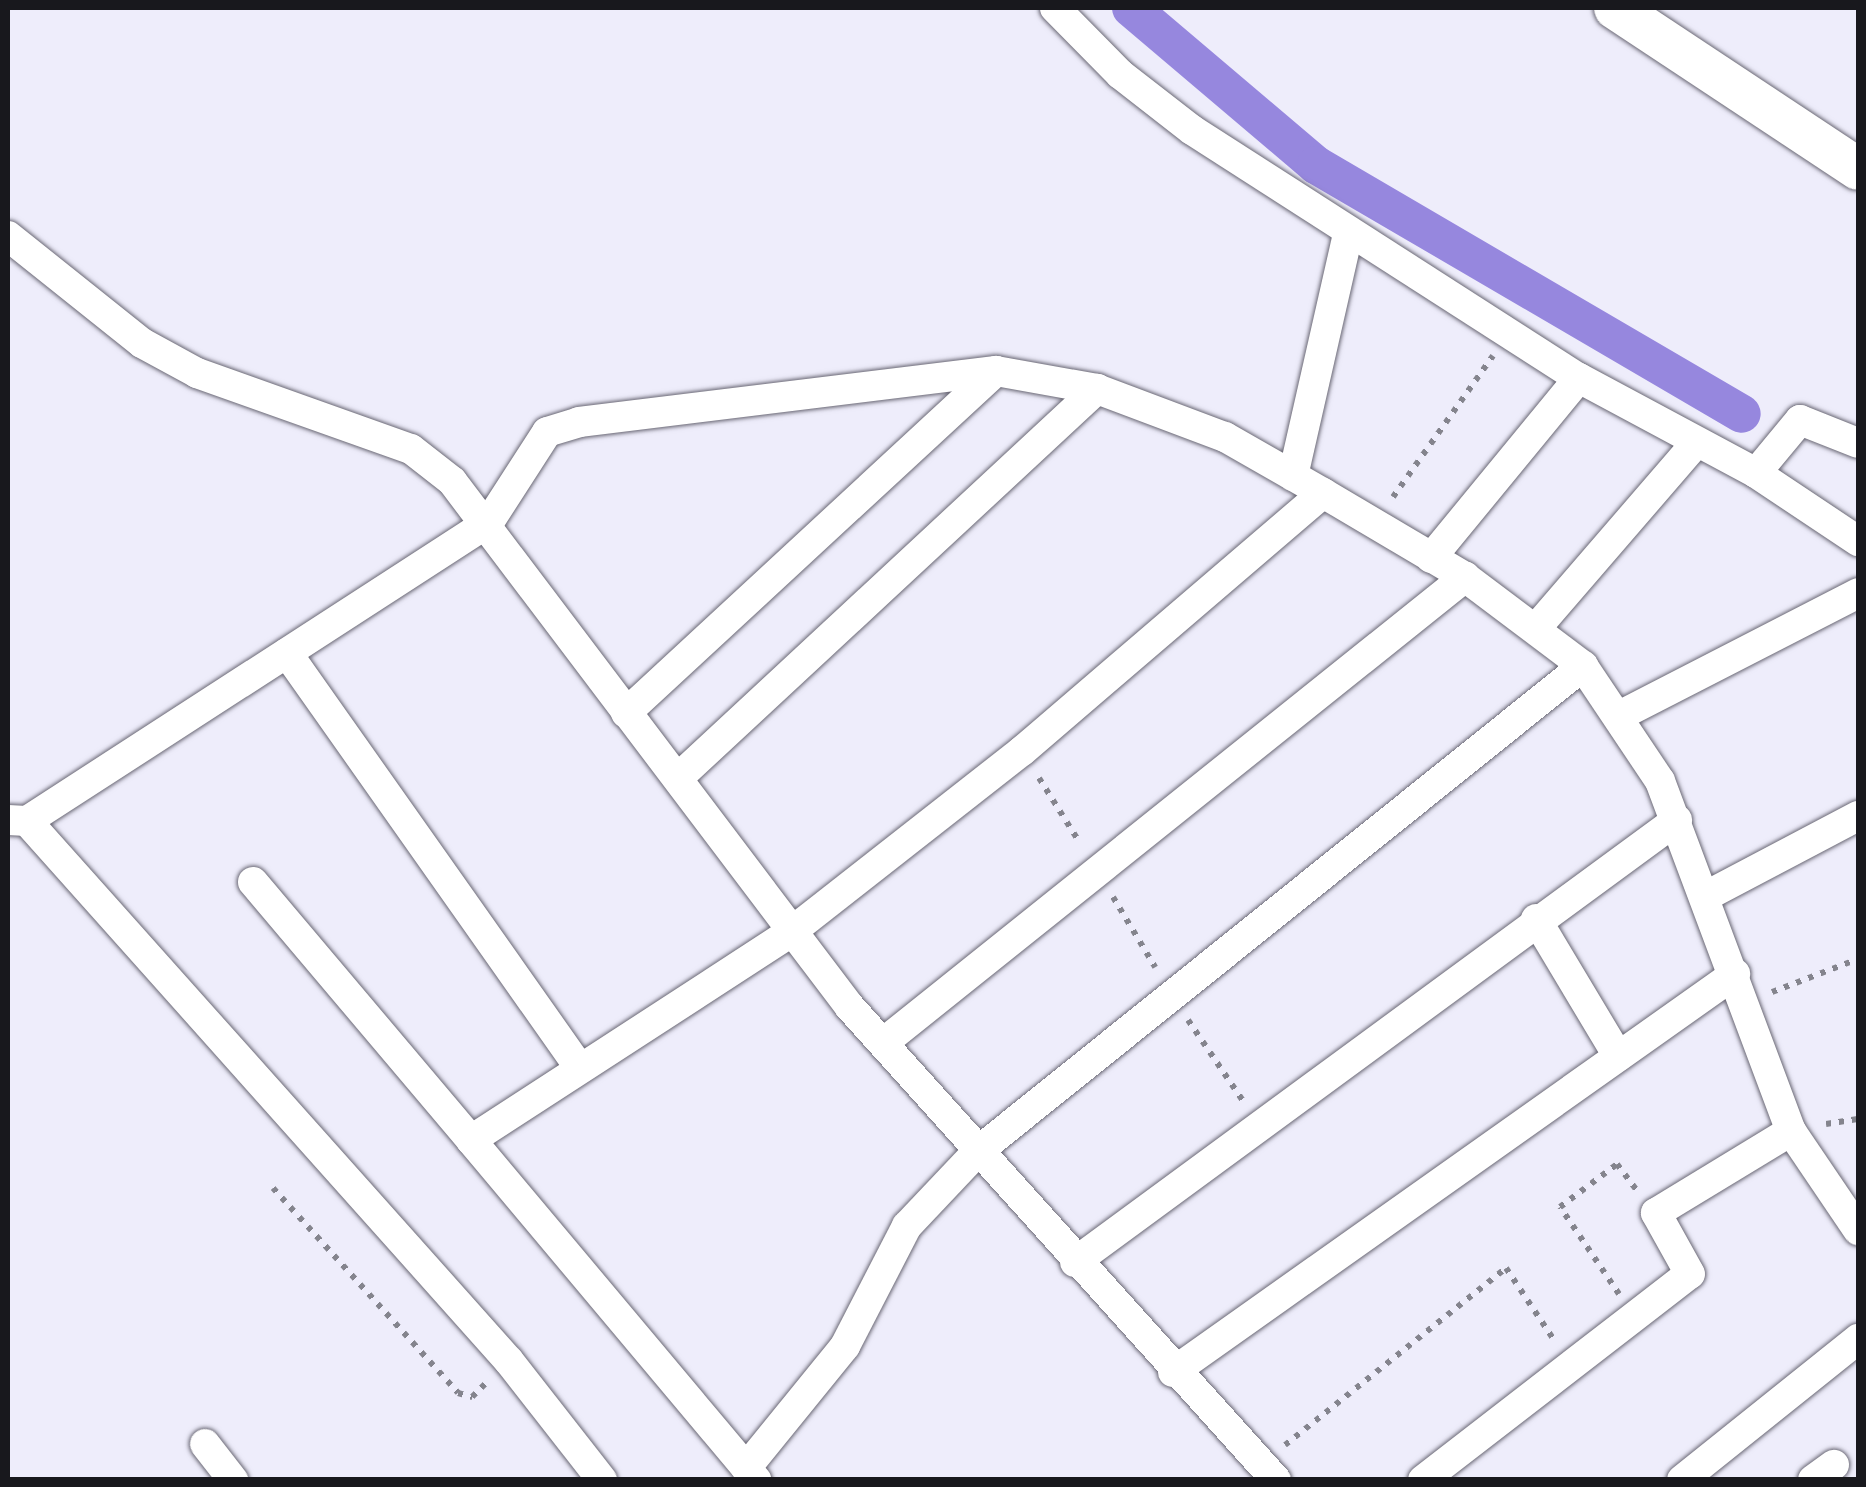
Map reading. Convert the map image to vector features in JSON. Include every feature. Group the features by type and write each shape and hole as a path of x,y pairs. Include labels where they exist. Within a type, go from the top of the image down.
{"main road":[{"path":"1615,8 1858,168"}],"street":[{"path":"1055,8 1120,74 1192,130 1508,335 1579,378 1756,473 1858,541"},
{"path":"1294,476 1348,233"},
{"path":"8,236 142,342 196,373 411,449 489,522 791,932 883,1044 1174,1372 1259,1475"},
{"path":"626,713 996,371"},
{"path":"602,1480 509,1360 17,821 489,522 534,445 578,422 996,371 1097,389 1225,438 1465,578 1538,626 1583,666 1618,716 1677,820 1708,895 1790,1131 1857,1226"},
{"path":"1431,558 1579,378"},
{"path":"678,778 1097,389"},
{"path":"1756,473 1800,420 1858,444"},
{"path":"1538,626 1697,442"},
{"path":"471,1140 791,932 1022,751 1323,493"},
{"path":"883,1044 1100,875 1465,578"},
{"path":"1618,716 1858,593"},
{"path":"287,653 579,1067"},
{"path":"253,882 751,1474 845,1346 907,1226 977,1152 1175,1001 1583,666"},
{"path":"1708,895 1858,816"},
{"path":"1076,1262 1257,1121 1677,820"},
{"path":"1536,918 1618,1056"},
{"path":"1174,1372 1618,1056 1739,989"},
{"path":"1423,1480 1572,1371 1691,1272 1656,1213 1790,1131"},
{"path":"1682,1480 1858,1339"},
{"path":"205,1444 233,1480"}],"path":[{"path":"1374,523 1508,335"},
{"path":"1022,751 1175,1001 1257,1121"},
{"path":"1739,989 1858,959"},
{"path":"1636,1320 1560,1207 1618,1164 1656,1213"},
{"path":"272,1188 462,1397 509,1360"},
{"path":"1259,1475 1506,1268 1572,1371"}],"waterway":[{"path":"1131,8 1316,165 1742,414"}]}
